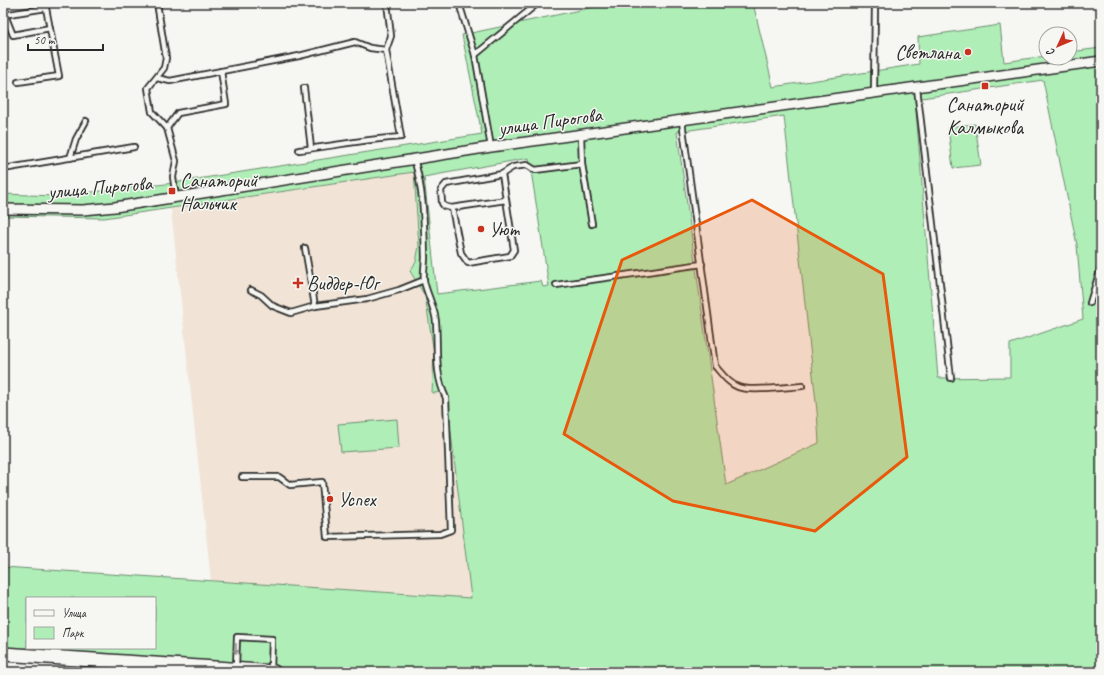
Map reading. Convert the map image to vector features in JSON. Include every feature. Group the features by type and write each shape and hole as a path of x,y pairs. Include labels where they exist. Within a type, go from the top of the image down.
{"main road":[{"path":"3,654 236,671 274,672"}],"street":[{"name":"улица Пирогова","path":"3,209 92,209 491,147 1101,62"}],"lane":[{"path":"157,3 166,58 164,68 148,88 152,112 167,128 176,161 173,177 176,197"},
{"path":"299,150 373,139 401,137 386,50 391,36 387,3"},
{"path":"459,3 474,55 491,147"},
{"path":"474,55 538,3"},
{"path":"874,93 875,3"},
{"path":"18,82 59,76 50,28 46,8 4,15 12,35 50,28"},
{"path":"157,78 170,81 299,56 355,42 370,48 386,50"},
{"path":"167,128 178,113 226,104 221,71"},
{"path":"304,88 311,148"},
{"path":"918,88 951,378"},
{"path":"682,120 715,366 728,381 739,388 748,389 802,386"},
{"path":"70,158 76,139 86,121"},
{"path":"581,135 582,164 592,224"},
{"path":"3,169 134,147"},
{"path":"242,477 279,477 290,485 322,482 327,537 440,534 451,530 446,398 441,387 438,371 436,320 424,280 425,259 423,208 419,177 414,159"},
{"path":"506,200 452,208 444,206 442,203 441,190 446,184 502,174 512,167 527,165 535,170 582,164"},
{"path":"452,208 461,253 468,263 474,264 506,258 513,255 514,250 502,174"},
{"path":"305,248 315,306"},
{"path":"556,285 702,264"},
{"path":"1090,303 1101,267"},
{"path":"251,290 262,296 273,306 291,313 315,306 367,298 399,290 424,280"},
{"path":"236,671 237,637 272,639 271,672"}],"highlighted area":[{"path":"752,200 883,274 907,457 815,531 673,501 564,434 622,260"}],"shaded area":[{"path":"414,172 419,246 416,262 410,271 425,296 434,353 432,393 446,392 471,598 211,581 171,209"}],"green space":[{"path":"613,3 753,3 773,87 919,64 918,37 1000,25 1004,62 1038,57 1038,66 1078,66 1078,51 1101,48 1101,672 274,672 3,654 3,567 471,598 446,392 432,393 434,353 425,296 410,271 416,262 419,246 414,172 104,218 3,216 3,194 55,196 166,184 482,134 462,35","holes":["1043,80 1077,245 1083,319 1010,344 1010,377 938,378 915,99","784,116 817,411 819,443 726,485 677,132","529,158 549,286 543,287 541,281 437,294 424,177"]},
{"path":"975,124 981,165 953,168 948,127"},
{"path":"397,419 399,448 341,452 338,424"}],"place":[{"name":"Светлана","path":"968,52"},
{"name":"Санаторий Калмыкова","path":"985,86"},
{"name":"Санаторий Нальчик","path":"172,191"},
{"name":"Уют","path":"481,229"},
{"name":"Виддер-Юг","path":"298,283"},
{"name":"Успех","path":"330,499"}]}
